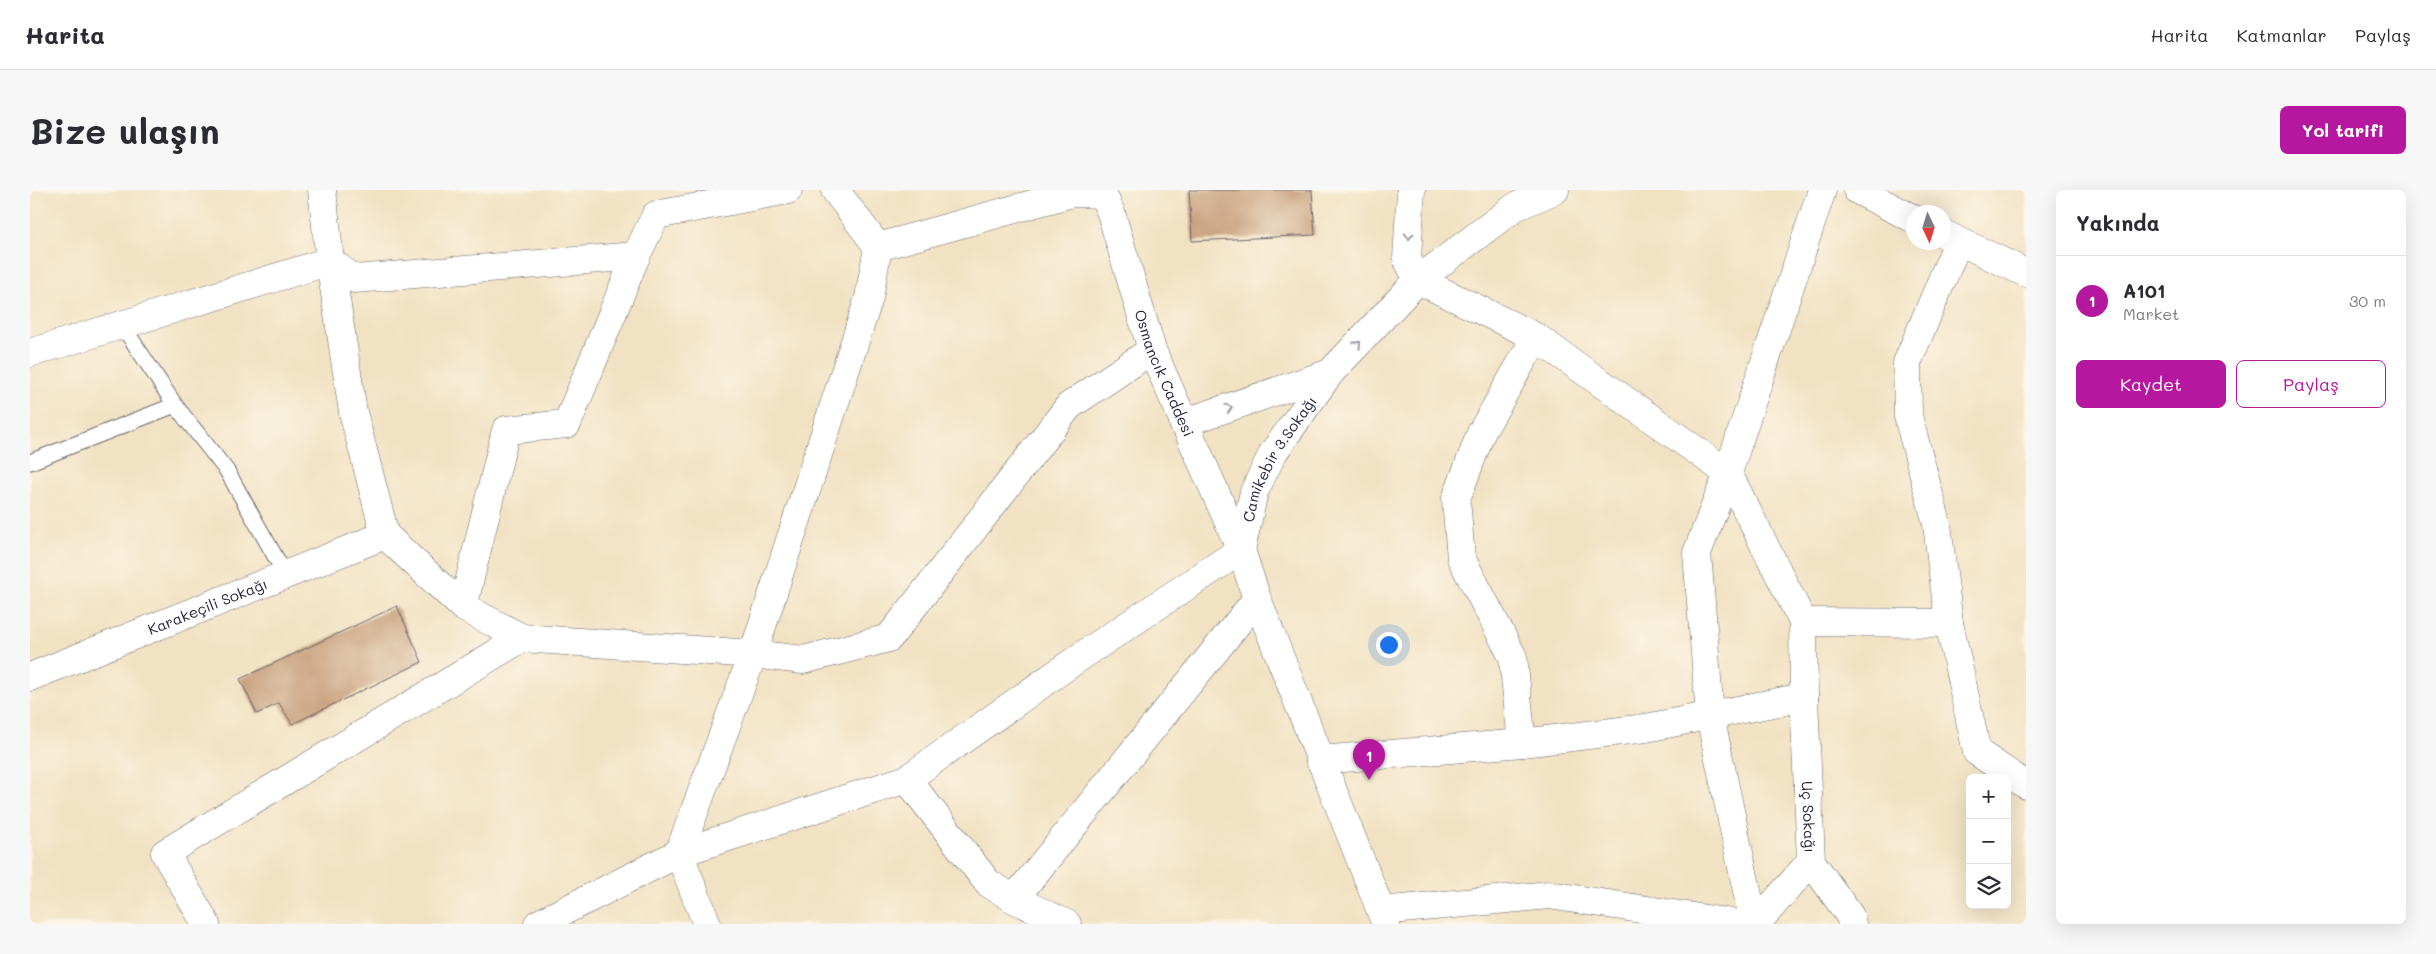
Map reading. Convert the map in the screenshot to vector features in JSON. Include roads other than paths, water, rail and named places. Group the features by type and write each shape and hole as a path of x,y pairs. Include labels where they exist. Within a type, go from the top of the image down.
{"street":[{"path":"322,190 330,261 353,412 386,534 463,607 522,638 753,654 803,660 889,638 1069,406 1152,350"},
{"path":"463,607 506,430 567,424 636,256 656,215 788,190"},
{"path":"707,924 679,853 753,654 869,298 878,247 835,190"},
{"path":"1411,190 1407,259 1418,280 1536,337 1728,473 1803,622 1949,623"},
{"name":"Camikebir 3.Sokağı","path":"1240,550 1254,492 1273,453 1330,373 1418,280 1515,207 1555,190"},
{"path":"1755,924 1710,716 1697,553 1728,473 1822,190"},
{"path":"1857,190 1906,215"},
{"path":"878,247 1072,193 1102,192"},
{"name":"Osmancık Caddesi","path":"1102,192 1111,213 1152,350 1240,550 1257,599 1383,917"},
{"path":"1951,238 2026,273"},
{"path":"1947,250 1907,363 1908,416 1937,524 1949,623 1977,752 2026,785"},
{"path":"330,261 354,279 636,256"},
{"path":"30,353 330,261"},
{"path":"1522,743 1513,657 1461,558 1456,499 1481,433 1536,337"},
{"name":"Camikebir 3.Sokağı","path":"1183,423 1330,373"},
{"name":"Karakeçili Sokağı","path":"30,677 386,534"},
{"path":"538,924 679,853 907,779 1080,657 1240,550"},
{"path":"1014,899 1257,599"},
{"name":"Uç Sokağı","path":"1803,622 1804,697 1811,860 1850,916 1852,924"},
{"path":"206,924 165,853 522,638"},
{"path":"1320,760 1522,743 1646,728 1804,697"},
{"path":"907,779 988,883 1014,899 1067,924"},
{"path":"1755,924 1811,860"},
{"path":"1383,917 1549,896 1739,924"}],"lane":[{"path":"122,325 176,405 227,471 285,574"},
{"path":"30,462 176,405"}],"place":[{"name":"A101","path":"1369,780"}]}
